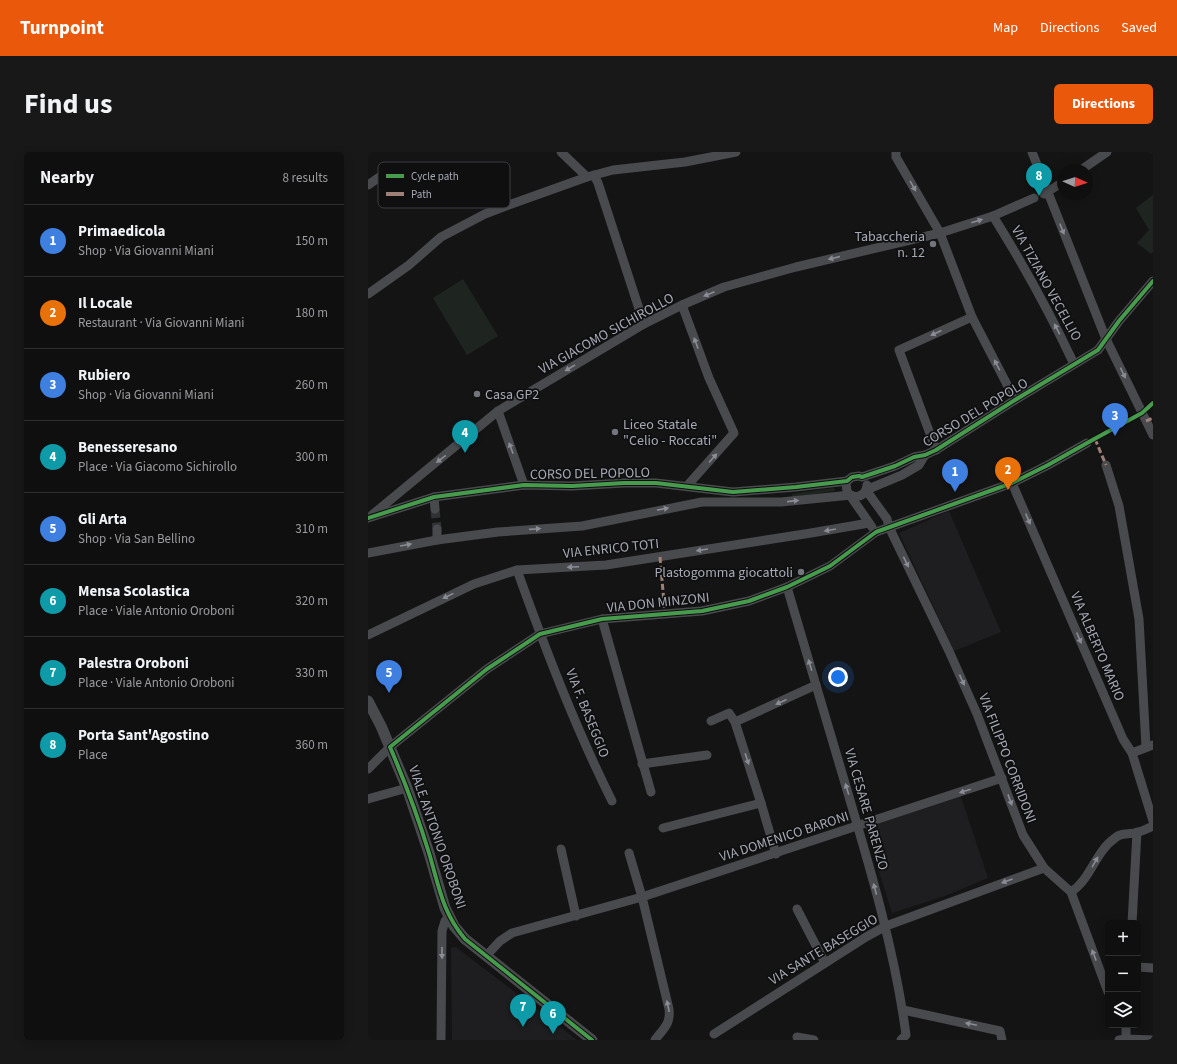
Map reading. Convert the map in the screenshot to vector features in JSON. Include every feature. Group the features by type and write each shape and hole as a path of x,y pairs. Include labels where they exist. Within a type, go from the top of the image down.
{"street":[{"path":"561,152 598,183 644,324"},
{"path":"510,205 590,176 613,170 685,162 736,152"},
{"path":"896,152 896,157 940,233 972,317 1015,400"},
{"path":"1032,152 1046,193 1106,339 1153,435"},
{"path":"1090,164 1107,152"},
{"path":"368,185 378,178"},
{"path":"1046,193 1057,186"},
{"name":"VIA GIACOMO SICHIROLLO","path":"369,517 498,411 644,324 682,305 724,287 796,267 940,233 993,216 1034,198"},
{"path":"368,294 409,265 441,237 485,214 502,208"},
{"name":"VIA TIZIANO VECELLIO","path":"993,216 1020,260 1062,338 1074,364"},
{"name":"CORSO DEL POPOLO","path":"369,517 434,498 524,485 572,486 656,483 733,492 796,487 847,481 852,476 862,477 936,450 1098,350 1153,281"},
{"path":"682,305 709,378 734,433 687,486"},
{"name":"CORSO DEL POPOLO","path":"936,450 899,350 972,317"},
{"path":"498,411 524,485"},
{"name":"VIA DON MINZONI","path":"368,769 390,747 487,669 540,634 602,619 702,611 749,601 787,587 830,566 876,532 1012,483 1048,465 1086,443"},
{"name":"CORSO DEL POPOLO","path":"368,553 437,540 498,532 582,526 702,502 781,502 851,495 860,496 866,490 902,475 919,465 925,455"},
{"path":"1106,465 1119,506 1139,619 1149,746 1132,753"},
{"path":"862,477 867,483 866,490"},
{"path":"847,481 847,490 876,532"},
{"name":"VIA ALBERTO MARIO","path":"1012,483 1123,739 1132,753 1153,821"},
{"name":"VIA FILIPPO CORRIDONI","path":"866,490 887,518 889,527 978,714 1023,835 1044,868 1071,892 1105,984"},
{"path":"434,498 435,509"},
{"name":"VIA ENRICO TOTI","path":"368,635 474,584 517,570 606,565 810,534 869,523"},
{"path":"437,529 437,540"},
{"name":"VIA F. BASEGGIO","path":"517,570 540,634 595,768 612,801"},
{"name":"VIA CESARE PARENZO","path":"787,587 886,926 906,1035 901,1040"},
{"path":"602,619 650,792"},
{"path":"735,722 816,686"},
{"name":"VIALE ANTONIO OROBONI","path":"368,700 407,788 429,853 445,908 454,926 465,939 592,1040"},
{"path":"711,721 729,713 735,722 776,854"},
{"path":"642,764 707,755"},
{"name":"VIA DOMENICO BARONI","path":"486,956 500,941 512,933 642,897 858,827 1002,778"},
{"path":"368,799 407,788"},
{"path":"663,828 761,803"},
{"path":"1071,892 1078,888 1100,853 1115,837 1137,832 1153,821"},
{"path":"1132,920 1137,832"},
{"path":"561,848 576,916"},
{"path":"629,853 642,897 670,1017 668,1023 655,1040"},
{"name":"VIA SANTE BASEGGIO","path":"714,1034 866,937 886,926 1044,868"},
{"path":"797,909 825,963"},
{"path":"441,1040 442,931 445,921 449,916"},
{"path":"1141,967 1153,968"},
{"path":"902,1010 1000,1031 1002,1040"},
{"path":"1122,1028 1124,1040"},
{"path":"1124,1040 1126,1028"},
{"path":"797,1037 814,1040"},
{"path":"1124,1040 1153,1040"}],"shaded area":[{"path":"1153,195 1153,252 1151,254 1137,243 1149,230 1136,208"},
{"path":"463,279 498,336 467,355 433,298"},
{"path":"834,488 835,491 792,497 792,494"},
{"path":"949,511 1001,632 954,651 899,533"},
{"path":"960,794 988,878 945,896 892,913 865,827"},
{"path":"456,947 577,1040 452,1040 451,948"}],"tunnel":[{"path":"435,509 437,529"}],"marked path":[{"path":"1146,421 1153,418"},
{"path":"1095,439 1106,465"},
{"path":"660,557 665,614"}],"cycle path":[{"path":"368,518 434,497 524,485 572,486 656,483 733,492 796,487 847,481 852,477 862,477 936,450 1098,350 1119,321 1153,281"},
{"path":"592,1040 465,939 457,929 446,909 420,826 390,747 487,669 540,634 602,619 702,611 749,601 787,587 830,566 876,532 1012,483 1048,465 1142,413 1153,403"}],"place":[{"name":"Porta Sant'Agostino","path":"1039,196"},
{"name":"Tabaccheria n. 12","path":"933,244"},
{"name":"Casa GP2","path":"477,394"},
{"name":"Liceo Statale \"Celio - Roccati\"","path":"615,432"},
{"name":"Rubiero","path":"1115,436"},
{"name":"Benesseresano","path":"465,453"},
{"name":"Il Locale","path":"1008,490"},
{"name":"Primaedicola","path":"955,492"},
{"name":"Plastogomma giocattoli","path":"801,572"},
{"name":"Gli Arta","path":"389,693"},
{"name":"Palestra Oroboni","path":"523,1027"},
{"name":"Mensa Scolastica","path":"553,1034"}]}
